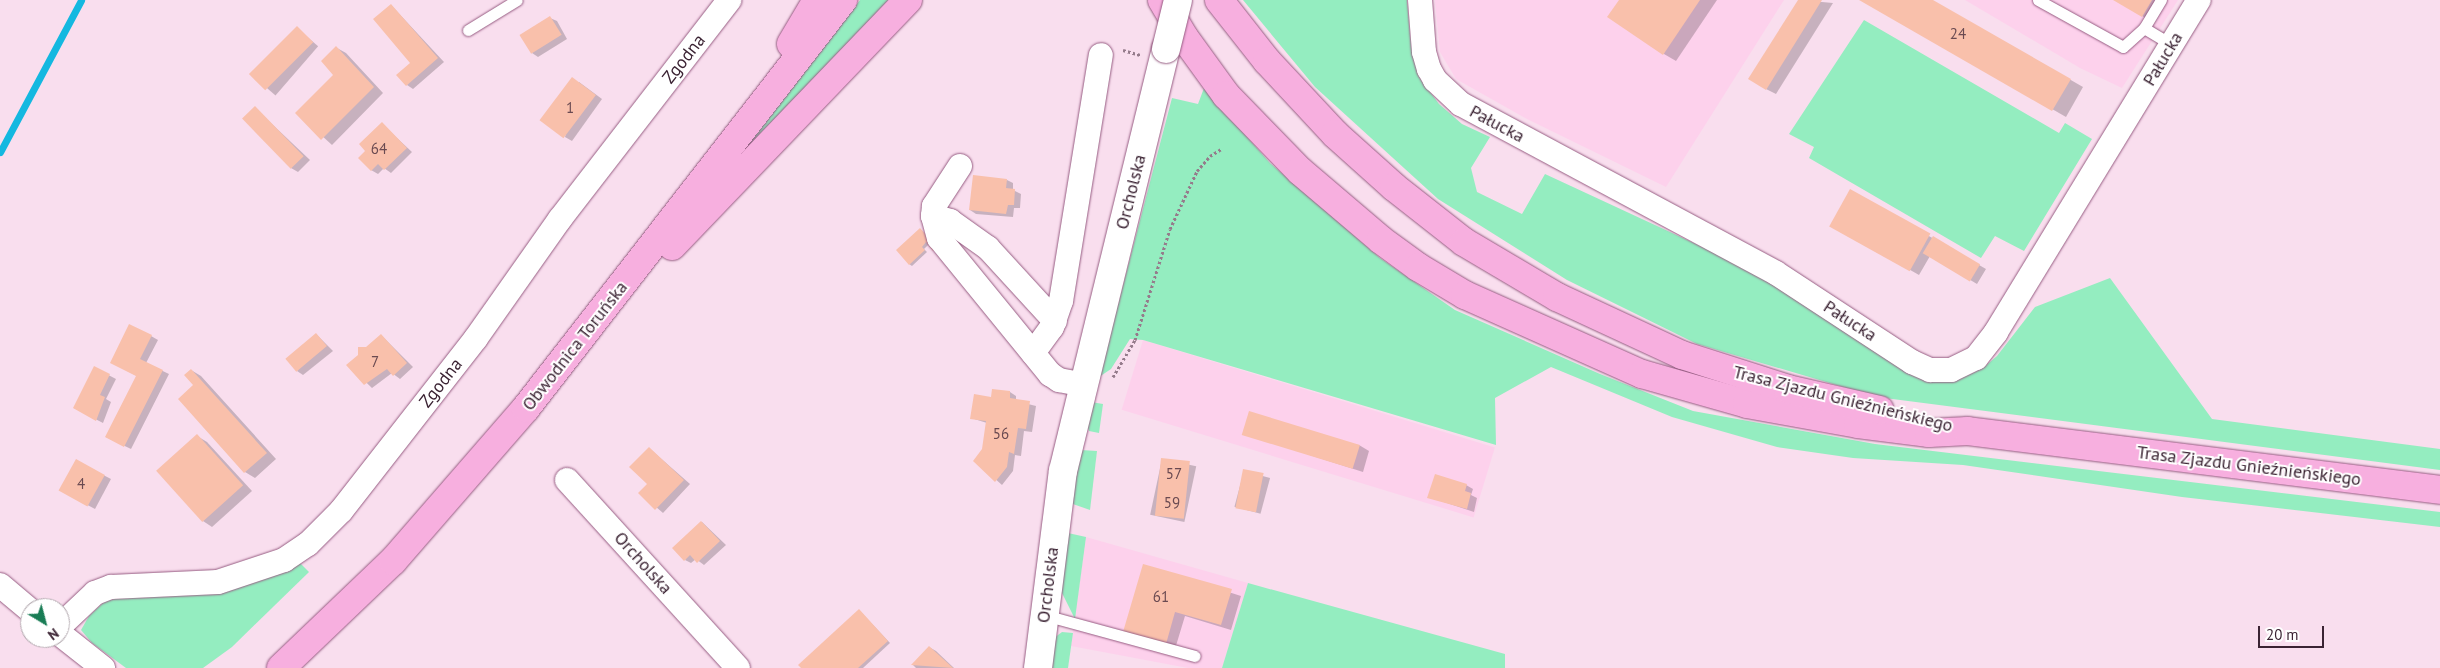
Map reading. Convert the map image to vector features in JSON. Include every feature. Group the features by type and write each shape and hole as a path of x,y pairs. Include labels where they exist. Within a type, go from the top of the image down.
{"main road":[{"path":"702,184 746,122 816,0"},
{"name":"Obwodnica Toruńska","path":"281,668 360,594 429,523 585,334 843,0"},
{"path":"585,334 908,0"},
{"path":"1152,0 1165,47"},
{"name":"Trasa Zjazdu Gnieźnieńskiego","path":"1162,0 1165,47 1226,95 1319,189 1412,263 1466,295 1625,367 1711,394 1858,424 1929,432 1968,431"},
{"name":"Trasa Zjazdu Gnieźnieńskiego","path":"1219,0 1280,76 1364,162 1464,242 1557,297 1682,355 1735,373 1968,431 2440,490"}],"street":[{"name":"Zgodna","path":"70,617 95,593 112,587 218,582 284,560 308,544 341,511 470,346 560,219 729,0"},
{"name":"Orcholska","path":"1038,668 1063,471 1097,383 1165,47 1178,0"},
{"name":"Pałucka","path":"1420,0 1424,52 1429,69 1435,80 1461,104 1776,273 1912,362 1930,370 1952,370 1976,358 1996,332 2199,0"},
{"path":"1033,353 1054,321 1072,246 1107,52"},
{"path":"960,166 936,202 933,216 939,238 1054,378 1097,383"},
{"path":"933,216 950,221 988,248 1054,321"},
{"name":"Orcholska","path":"567,480 738,668"},
{"path":"0,585 20,602"},
{"path":"70,642 103,668"}],"lane":[{"path":"468,30 517,0"},
{"path":"2038,0 2123,47 2144,28 2161,0"},
{"path":"2144,28 2172,45"},
{"path":"1044,615 1195,656"}],"path":[{"path":"1107,52 1165,47"},
{"path":"1097,383 1135,340 1170,229 1197,171 1210,156 1221,149"}],"shaded area":[{"path":"1435,0 1784,0 1666,187 1527,119 1456,79 1440,52"},
{"path":"1965,0 2178,0 2122,88 2080,68"},
{"path":"1143,340 1495,448 1474,517 1122,410"},
{"path":"1086,537 1248,583 1222,668 1188,668 1071,646"}],"green space":[{"path":"860,0 891,0 742,153 743,151"},
{"path":"1243,0 1407,0 1411,45 1419,77 1439,104 1462,124 1490,137 1471,168 1477,192 1522,214 1545,174 1767,277 1911,374 1968,375 1983,368 1997,356 2035,307 2110,278 2212,419 2440,449 2440,470 1877,397 1697,344 1567,280 1438,199 1315,87"},
{"path":"1864,20 2059,133 2065,123 2092,139 2024,251 1995,236 1981,258 1809,158 1814,147 1789,134"},
{"path":"1204,88 1270,163 1380,258 1455,310 1600,374 1693,411 1875,444 2440,512 2440,527 2182,497 1963,465 1853,458 1777,447 1672,417 1551,367 1495,398 1496,445 1143,340 1130,339 1111,369 1099,377 1172,98 1198,104"},
{"path":"1091,402 1103,404 1099,433 1089,431 1087,426"},
{"path":"1081,450 1097,451 1090,510 1070,503"},
{"path":"1068,533 1086,537 1075,619 1061,591"},
{"path":"298,561 309,572 232,647 203,668 126,668 92,643 81,630 89,616 105,601"},
{"path":"1248,583 1505,654 1505,668 1222,668"},
{"path":"1062,632 1073,633 1068,668 1051,668 1054,638"}],"building":[{"path":"1619,0 1700,0 1663,55 1607,17"},
{"path":"1798,0 1822,0 1766,90 1748,79"},
{"path":"1859,0 1933,0 2071,79 2052,111"},
{"path":"2113,0 2152,0 2142,17"},
{"path":"391,4 438,58 406,86 396,75 410,63 373,19"},
{"path":"550,16 562,35 531,54 519,35"},
{"path":"297,26 313,42 265,90 249,74"},
{"path":"336,46 374,87 321,140 295,113 333,75 321,61"},
{"path":"572,77 596,95 563,138 540,120"},
{"path":"255,106 304,156 291,169 242,119"},
{"path":"382,122 407,148 384,170 378,164 371,171 358,158 365,151 359,144"},
{"path":"973,175 1007,179 1006,188 1015,189 1014,205 1008,205 1006,214 969,210"},
{"path":"1850,189 1930,234 1910,271 1829,227"},
{"path":"920,228 937,247 933,251 926,242 922,247 925,250 909,265 896,250"},
{"path":"1933,236 1980,264 1970,281 1923,253"},
{"path":"129,324 152,335 140,359 163,370 124,447 105,437 136,376 110,363"},
{"path":"316,333 327,346 296,372 285,359"},
{"path":"381,334 407,363 393,376 387,369 364,385 346,365 358,355 358,347 366,347"},
{"path":"94,366 110,374 100,395 105,397 96,421 73,408"},
{"path":"191,369 267,453 244,473 178,399 193,385 184,375"},
{"path":"992,389 1010,391 1010,398 1030,401 1026,429 1018,428 1014,454 1009,452 1007,467 995,482 973,461 982,449 986,421 970,419 974,394 991,397"},
{"path":"1249,411 1360,445 1353,469 1242,435"},
{"path":"197,434 243,485 202,522 156,471"},
{"path":"649,447 684,480 655,510 638,493 647,484 629,467"},
{"path":"1161,458 1190,461 1184,519 1155,516"},
{"path":"76,459 105,475 87,506 59,490"},
{"path":"1243,469 1264,473 1256,512 1235,508"},
{"path":"1435,474 1467,484 1465,491 1471,493 1467,509 1427,498"},
{"path":"701,521 720,541 697,563 690,555 684,561 672,548"},
{"path":"1143,564 1232,589 1221,625 1175,612 1166,644 1123,632"},
{"path":"859,609 888,641 858,668 801,668 798,665"},
{"path":"929,646 953,668 911,665"}],"waterway":[{"path":"0,152 81,0"}]}
